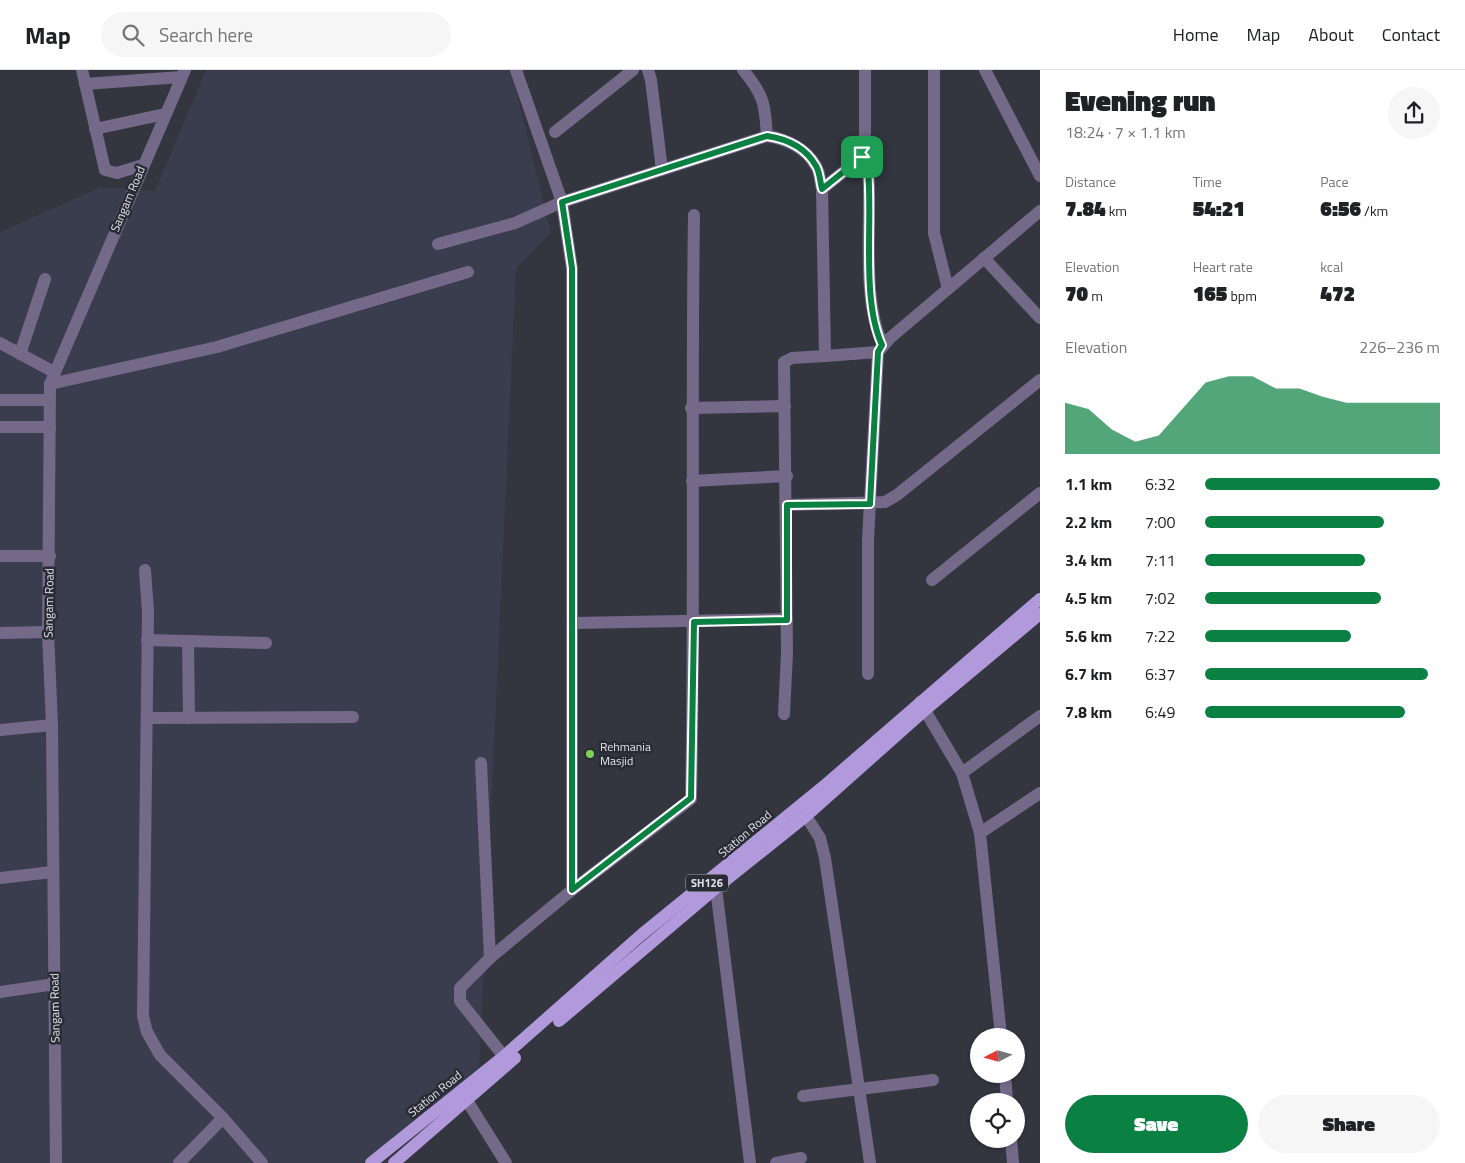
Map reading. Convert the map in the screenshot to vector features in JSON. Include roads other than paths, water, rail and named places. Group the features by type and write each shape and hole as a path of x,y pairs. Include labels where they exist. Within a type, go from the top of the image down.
{"main road":[{"name":"Station Road","path":"394,1163 464,1096 506,1060 806,816 1040,599"},
{"name":"Station Road","path":"506,1060 641,935 922,707 1040,614"},
{"name":"Station Road","path":"371,1163 464,1096"}],"street":[{"path":"82,70 105,170 117,173 143,164"},
{"path":"516,70 562,202 572,268 572,890"},
{"path":"556,132 633,70"},
{"path":"648,70 662,170"},
{"path":"743,70 758,88 764,102 767,136"},
{"path":"864,70 865,133 862,157 868,169 869,185 871,305 880,348 870,504 868,674"},
{"path":"934,70 934,233 948,289"},
{"path":"985,70 1040,176"},
{"path":"85,84 183,74"},
{"name":"Sangam Road","path":"56,1163 52,725 48,632 50,556 49,400 52,378 183,74"},
{"path":"95,129 165,114"},
{"path":"438,244 515,223 562,202 767,136 781,138 799,148 816,166 822,189 825,356"},
{"path":"822,189 862,157"},
{"path":"784,714 787,620 787,476 784,362 792,358 825,356 880,348 1040,211"},
{"path":"506,1060 460,1001 459,995 465,981 572,890 691,798 694,622 692,408 694,215"},
{"path":"984,258 1040,318"},
{"path":"0,343 20,354 52,378 217,347 468,272"},
{"path":"20,354 45,279"},
{"path":"787,505 870,504 885,502 897,495 1040,380"},
{"path":"0,400 49,400"},
{"path":"692,408 785,406"},
{"path":"0,427 50,427"},
{"path":"692,481 787,476"},
{"path":"932,580 1040,493"},
{"path":"0,556 50,556"},
{"path":"145,570 148,591 143,1016 147,1032 160,1055 223,1118 262,1163"},
{"path":"572,623 787,620"},
{"path":"0,633 48,632"},
{"path":"147,640 266,642"},
{"path":"188,641 189,718"},
{"path":"922,707 962,773 980,833 1000,1028"},
{"path":"962,773 1040,716"},
{"path":"147,718 354,717"},
{"path":"0,730 52,725"},
{"path":"481,763 490,958"},
{"path":"980,833 1040,793"},
{"path":"806,816 820,838 825,858 870,1163"},
{"path":"0,878 52,872"},
{"path":"716,888 750,1163"},
{"path":"0,992 55,984"},
{"path":"803,1096 933,1080"},
{"path":"464,1096 506,1163"},
{"path":"179,1163 223,1118"},
{"path":"1012,1148 1013,1163"},
{"path":"776,1163 801,1158"}],"place":[{"name":"Rehmania Masjid","path":"590,754"}]}
